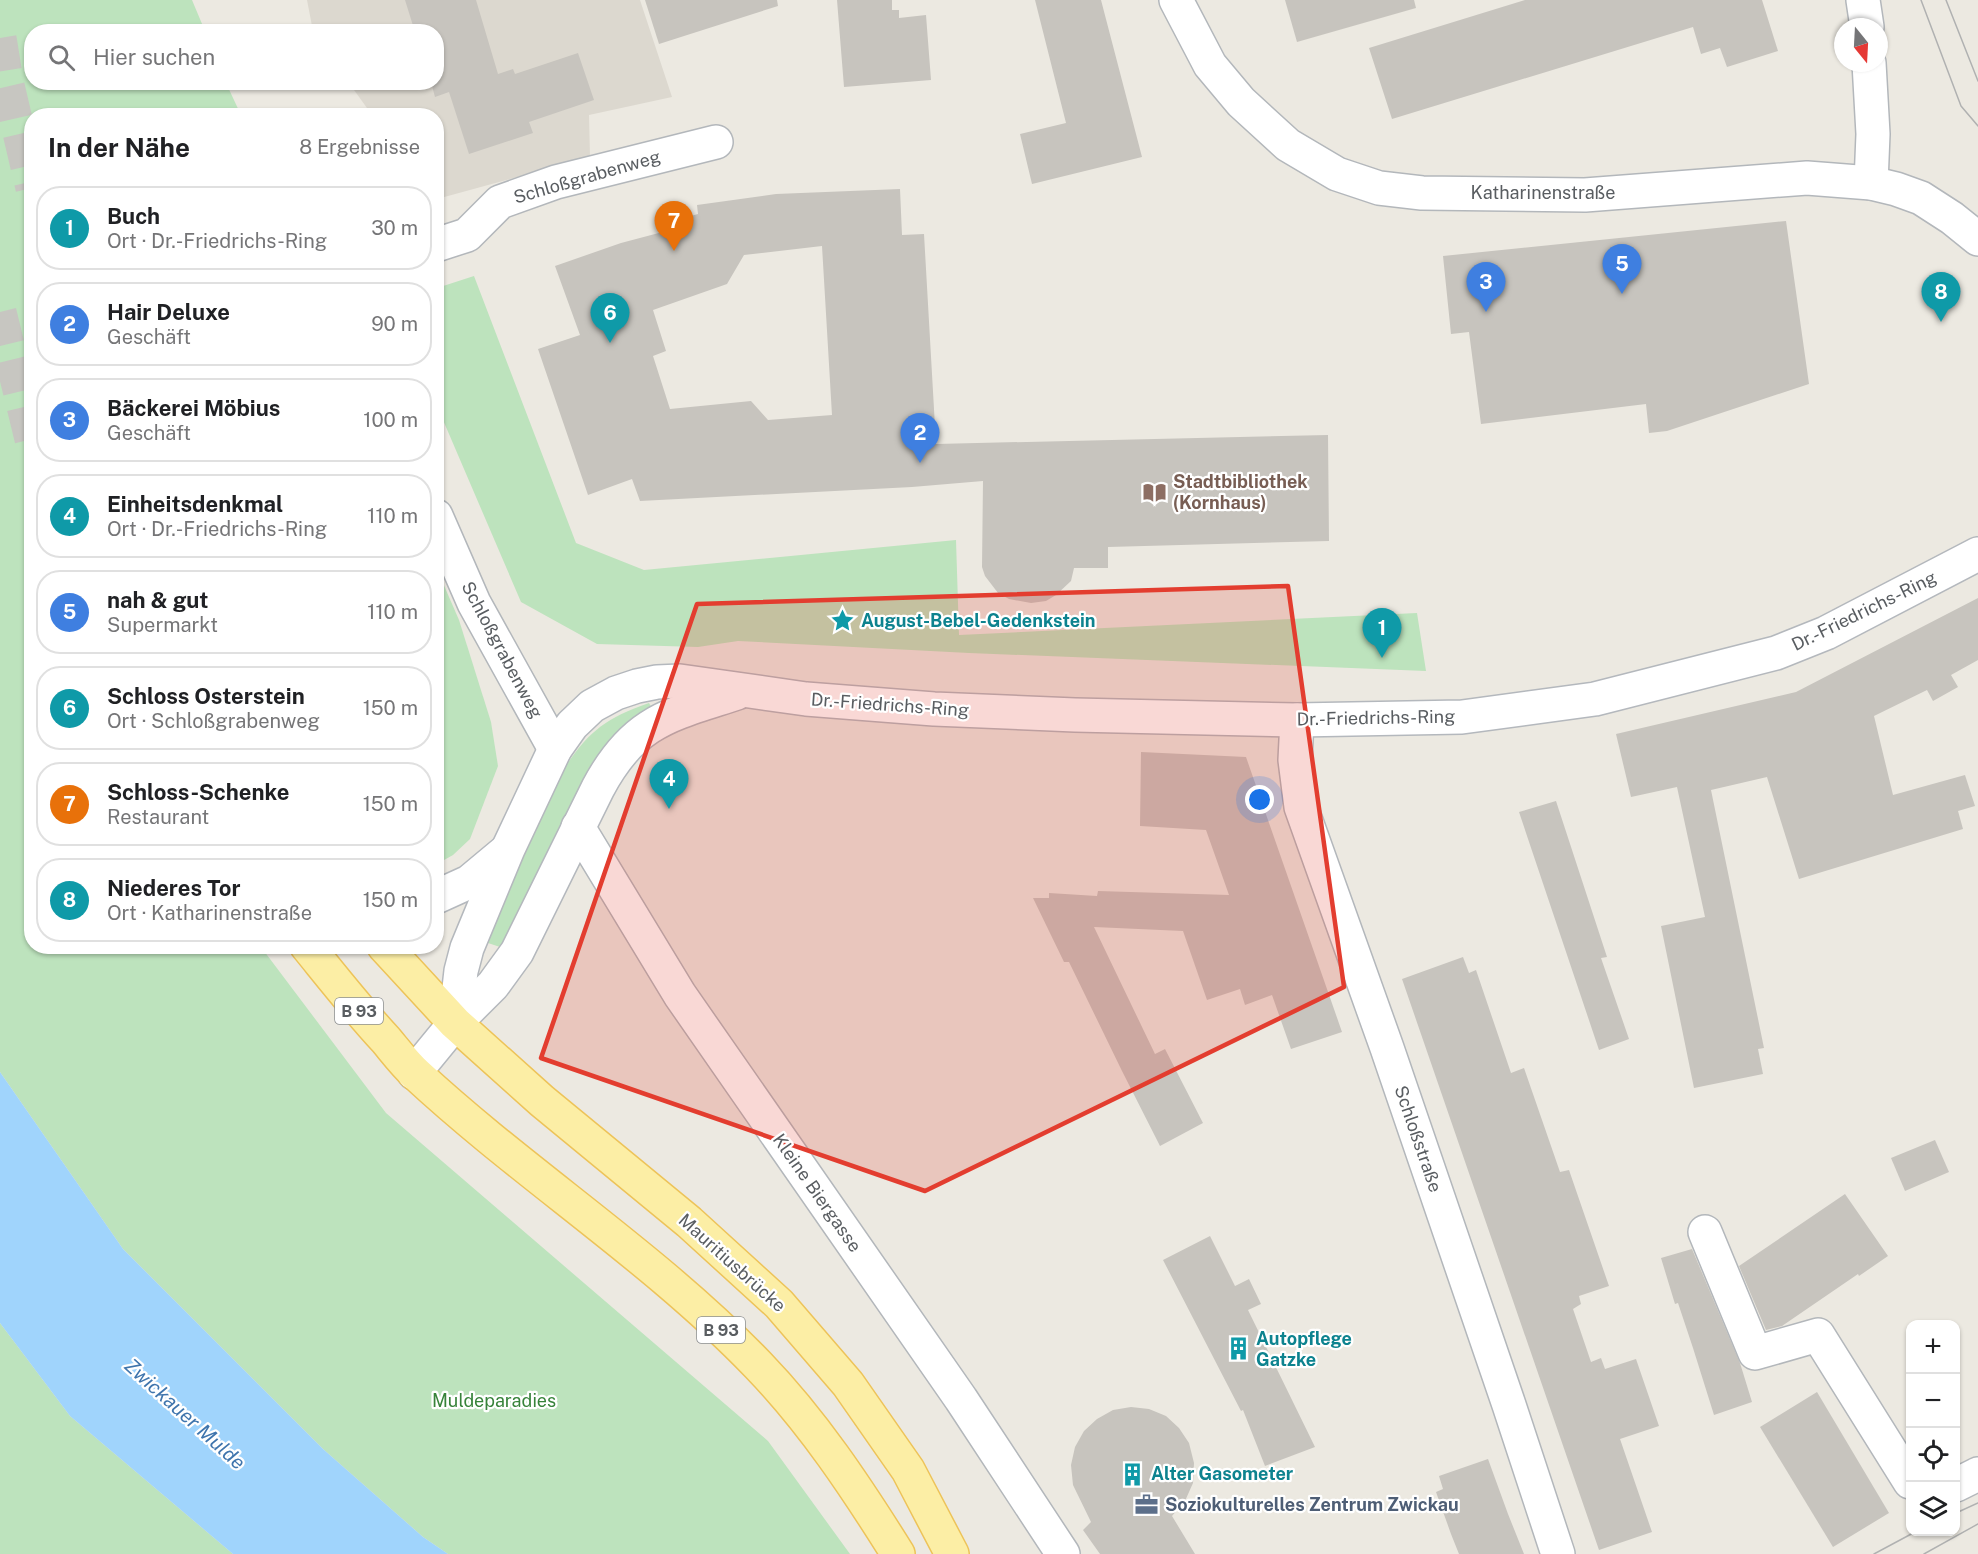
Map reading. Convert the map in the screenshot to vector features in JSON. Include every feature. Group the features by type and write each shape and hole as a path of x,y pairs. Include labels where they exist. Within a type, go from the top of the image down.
{"main road":[{"name":"B 93","path":"313,954 355,1006 414,1073 501,1148 642,1259 758,1365 809,1423 857,1488 898,1554"},
{"path":"391,954 455,1023"},
{"name":"Mauritiusbrücke","path":"455,1023 542,1101 689,1222 779,1304 848,1384 908,1470 952,1554"}],"street":[{"name":"Katharinenstraße","path":"1176,0 1210,65 1241,102 1257,117 1288,145 1337,174 1379,188 1422,193 1585,195 1807,178 1871,183 1921,198 1952,218 1978,239"},
{"path":"1863,0 1866,18"},
{"path":"1870,72 1873,134 1871,183"},
{"name":"Schloßgrabenweg","path":"444,242 467,235 500,202 556,182 716,141"},
{"name":"Schloßgrabenweg","path":"444,534 474,603 555,749"},
{"name":"Dr.-Friedrichs-Ring","path":"455,1023 461,971 467,948 508,849 555,749 572,725 592,706 615,693 637,686 680,681 806,699 934,709 1075,715 1297,720 1462,717 1595,699 1776,653 1826,633 1978,554"},
{"name":"Dr.-Friedrichs-Ring","path":"414,1073 455,1023 492,986 517,952 608,769 637,735 680,711 745,691"},
{"name":"Schloßstraße","path":"1297,720 1295,760 1301,807 1387,1048 1558,1554"},
{"name":"Kleine Biergasse","path":"578,827 680,995 961,1399 1063,1554"},
{"path":"444,893 469,882 508,849"},
{"path":"1705,1232 1755,1353 1818,1335 1906,1474"},
{"path":"1960,1483 1978,1474"}],"highlighted area":[{"path":"1288,586 1344,987 925,1191 541,1058 697,604"}],"shaded area":[{"path":"307,0 640,0 672,97 589,115 590,157 444,197 444,108 367,108 354,90 444,90 444,24 312,24"}],"green space":[{"name":"Muldeparadies","path":"0,0 192,0 202,24 24,24 24,90 229,90 238,108 24,108 24,954 266,954 386,1113 768,1441 850,1554 448,1554 423,1537 323,1449 123,1249 0,1072"},
{"path":"474,276 576,543 644,570 956,540 959,635 1417,613 1426,671 969,653 738,641 698,647 597,644 521,602 444,422 444,286"},
{"path":"444,585 459,620 491,722 498,766 470,839 444,860"},
{"path":"649,703 654,712 503,948 482,941 561,773 570,759 588,737 598,729 620,715"},
{"path":"0,1323 70,1416 233,1554 0,1554"}],"water":[{"name":"Zwickauer Mulde","path":"0,1072 123,1249 323,1449 423,1537 448,1554 233,1554 70,1416 0,1323"}],"building":[{"path":"405,0 476,0 498,74 513,69 515,74 578,53 594,100 529,122 533,133 469,154 449,92 435,97 433,90 444,90 444,24 412,24"},
{"path":"645,0 777,0 778,6 659,44"},
{"path":"837,0 892,0 892,10 899,10 899,18 926,15 931,80 844,87"},
{"path":"1035,0 1101,0 1142,157 1032,184 1020,134 1066,123"},
{"path":"1285,0 1414,0 1416,8 1297,42"},
{"path":"1525,0 1762,0 1778,51 1727,67 1720,48 1701,54 1693,27 1392,119 1369,48"},
{"path":"900,189 902,235 924,234 936,444 1328,435 1329,541 1108,547 1108,568 1074,568 1071,581 1056,595 1046,601 1031,603 1009,599 998,593 985,576 982,567 983,481 912,487 640,501 632,479 588,495 538,349 580,335 555,266 621,243 689,225 687,217 698,214 697,205 776,194","holes":["822,246 832,415 768,420 751,401 670,409 653,356 666,351 653,310 727,284 744,255"]},
{"path":"1786,221 1809,384 1667,431 1649,433 1646,404 1481,424 1469,332 1451,334 1443,256"},
{"path":"1978,598 1978,660 1951,675 1958,687 1933,701 1927,690 1874,716 1893,795 1965,775 1975,806 1958,811 1963,829 1799,879 1767,777 1711,790 1764,1048 1758,1049 1763,1074 1694,1088 1661,926 1705,917 1677,787 1631,797 1616,734 1796,692"},
{"path":"1141,752 1246,757 1342,1032 1291,1049 1272,995 1245,1005 1240,989 1207,1000 1183,931 1094,927 1155,1054 1165,1049 1203,1123 1160,1146 1069,962 1064,962 1033,898 1049,898 1049,893 1097,896 1098,891 1229,895 1206,830 1140,826"},
{"path":"1556,801 1607,957 1601,958 1629,1039 1599,1050 1519,812"},
{"path":"1463,957 1469,973 1476,970 1511,1073 1524,1068 1560,1172 1569,1170 1609,1286 1579,1296 1581,1304 1573,1309 1591,1362 1601,1358 1605,1369 1636,1359 1659,1426 1620,1439 1652,1532 1599,1550 1402,979"},
{"path":"1935,1140 1949,1172 1905,1191 1891,1158"},
{"path":"1845,1194 1888,1256 1782,1326 1766,1330 1739,1266"},
{"name":"Autopflege Gatzke","path":"1210,1236 1235,1286 1249,1279 1261,1304 1248,1310 1315,1447 1265,1466 1243,1410 1241,1411 1163,1260"},
{"path":"1692,1249 1740,1363 1752,1402 1714,1415 1661,1258"},
{"path":"1817,1392 1889,1513 1833,1547 1760,1427"},
{"name":"Alter Gasometer","path":"1131,1407 1149,1409 1166,1416 1179,1428 1189,1443 1194,1463 1193,1483 1185,1501 1172,1516 1195,1554 1100,1554 1083,1530 1091,1522 1073,1485 1071,1465 1075,1447 1084,1431 1097,1419 1113,1410"},
{"path":"1488,1459 1524,1554 1459,1554 1451,1534 1436,1492 1443,1489 1439,1476"}],"tunnel":[{"path":"0,38 7,81 24,154"},
{"path":"0,312 24,410"}],"tram line":[{"path":"1921,0 1961,106 1978,126"},
{"path":"1946,0 1978,81"},
{"path":"1960,1511 1978,1503"},
{"path":"1924,1554 1978,1524"},
{"path":"1874,1554 1908,1536"}],"place":[{"name":"Schloss-Schenke","path":"674,251"},
{"name":"nah & gut","path":"1622,294"},
{"name":"Bäckerei Möbius","path":"1486,312"},
{"name":"Niederes Tor","path":"1941,322"},
{"name":"Schloss Osterstein","path":"610,343"},
{"name":"Hair Deluxe","path":"920,463"},
{"name":"Stadtbibliothek (Kornhaus)","path":"1155,492"},
{"name":"August-Bebel-Gedenkstein","path":"843,621"},
{"name":"Buch","path":"1382,658"},
{"name":"Einheitsdenkmal","path":"669,809"},
{"name":"Autopflege Gatzke","path":"1238,1349"},
{"name":"Alter Gasometer","path":"1133,1474"},
{"name":"Soziokulturelles Zentrum Zwickau","path":"1147,1505"}]}
